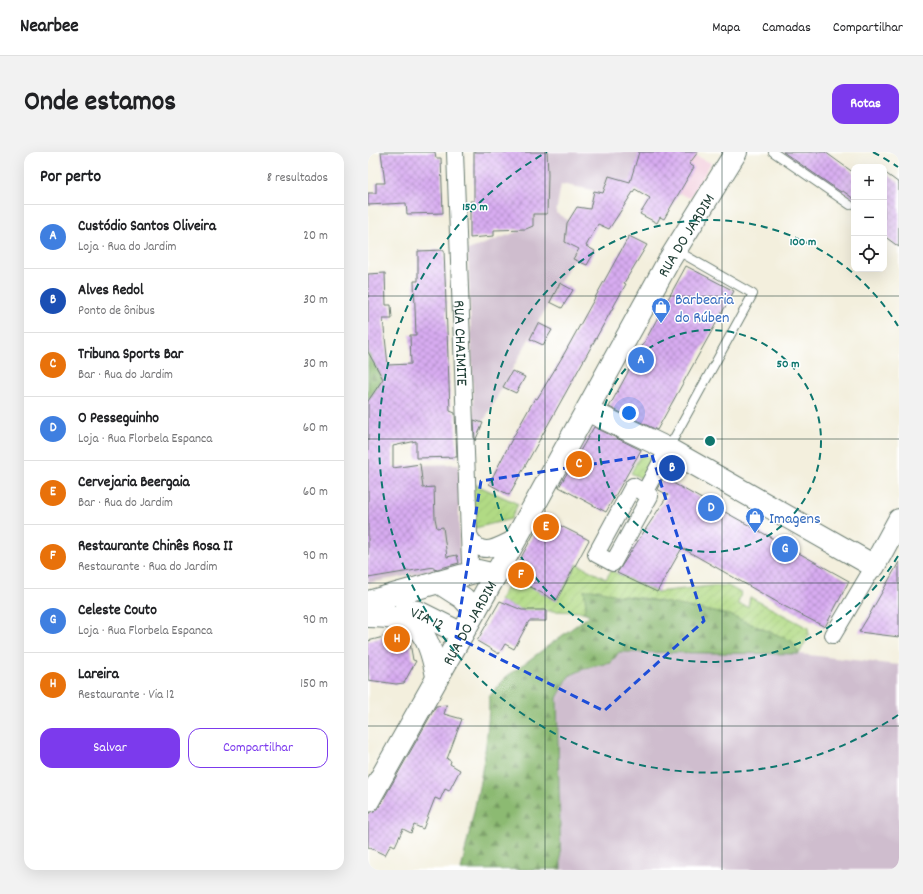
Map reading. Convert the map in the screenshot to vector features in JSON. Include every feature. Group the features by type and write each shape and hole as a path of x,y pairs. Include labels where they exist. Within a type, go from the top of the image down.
{"main road":[{"name":"RUA DO JARDIM","path":"368,801 437,676 517,537 676,250 736,152"},
{"path":"587,410 668,449 874,566 899,520"},
{"name":"VIA 12","path":"368,602 473,572 478,571 495,575"},
{"path":"438,582 463,598 475,611"},
{"name":"VIA 12","path":"368,614 388,608 418,612 462,634"},
{"name":"VIA 12","path":"368,614 391,616 410,622 420,629 430,647 437,676"}],"street":[{"name":"RUA CHAIMITE","path":"455,152 461,361 470,562 473,572"},
{"path":"644,493 668,449"},
{"path":"469,535 474,545 481,549 491,549 517,537"},
{"path":"834,635 874,566"}],"lane":[{"path":"773,152 850,204"},
{"path":"668,449 753,294 676,250"}],"highlighted area":[{"path":"652,455 704,621 604,711 456,637 481,481"}],"shaded area":[{"path":"530,152 639,152 630,182 609,176 603,192 561,184 556,213 588,232 482,424 474,420 468,250 533,226"},
{"path":"639,152 688,152 711,163 690,198 633,173"},
{"path":"459,464 459,566 368,583 368,472 418,465"},
{"path":"619,652 799,654 899,665 899,870 560,870 557,697 569,676 586,668 611,663"}],"green space":[{"path":"368,351 383,379 368,401"},
{"path":"641,454 657,462 646,481 631,473"},
{"path":"470,482 518,504 511,519 471,529"},
{"path":"577,564 606,579 611,571 617,573 657,592 711,586 728,586 741,593 738,604 748,607 750,597 808,628 809,635 799,654 792,641 730,615 648,599 616,595 599,590 584,590 586,606 583,612 522,610 499,601 513,577 556,601"},
{"path":"584,589 599,590 616,595 676,604 730,615 792,641 799,654 619,652 611,663 586,668 569,676 557,698 561,869 461,870 483,763 489,697 506,677 590,615 583,612 586,606"}],"building":[{"path":"381,152 435,152 436,158 441,158 443,213 407,214 406,203 368,205 368,193 376,193 376,183 385,183"},
{"path":"474,152 547,152 547,214 533,214 533,226 526,229 494,230 494,236 470,238 470,201 474,201"},
{"path":"639,152 698,152 689,164 694,167 664,219 660,217 657,223 640,214 650,198 635,189 609,229 598,224 586,246 595,251 587,265 573,259 579,249 565,242 567,223 577,207 590,209 594,191 603,193 609,176 630,182"},
{"path":"783,152 825,152 851,171 851,197 843,191 841,192"},
{"path":"887,174 899,183 899,247 887,238"},
{"path":"629,236 647,245 624,283 626,284 509,495 489,484 535,398 537,399 564,354"},
{"path":"444,250 450,411 455,413 457,457 416,458 416,441 393,446 393,468 420,464 423,488 434,487 435,518 437,528 443,527 447,557 457,555 459,563 434,570 434,567 368,578 368,401 383,379 368,352 368,274 385,273 386,305 391,305 392,319 383,319 388,365 411,364 410,335 416,335 414,281 418,281 418,251"},
{"path":"686,266 734,291 657,430 609,407"},
{"path":"560,283 573,290 562,308 550,302"},
{"path":"538,323 552,330 543,345 530,339"},
{"path":"512,371 525,377 516,393 503,387"},
{"path":"474,420 483,423 475,441"},
{"path":"594,427 641,450 606,512 559,487"},
{"path":"668,470 678,475 673,483 849,581 825,627 784,606 682,548 657,592 617,573 668,495 657,489"},
{"path":"543,517 589,540 556,601 511,576"},
{"path":"899,562 899,637 859,632 868,617"},
{"path":"500,601 522,610 546,610 546,621 529,621 514,649 505,644 499,654 477,641"},
{"path":"395,634 406,638 410,643 413,660 416,661 404,683 396,684 368,680 368,641"},
{"path":"447,705 444,714 462,719 447,759 451,761 450,764 460,770 449,791 445,789 440,800 435,798 423,829 414,825 411,833 403,829 395,846 391,844 385,855 368,847 368,814 379,807 436,706"}],"place":[{"name":"Barbearia do Rúben","path":"661,324"},
{"name":"Custódio Santos Oliveira","path":"641,360"},
{"name":"Tribuna Sports Bar","path":"579,464"},
{"name":"Alves Redol","path":"672,468"},
{"name":"O Pesseguinho","path":"711,508"},
{"name":"Cervejaria Beergaia","path":"546,527"},
{"name":"Imagens","path":"755,534"},
{"name":"Celeste Couto","path":"785,549"},
{"name":"Restaurante Chinês Rosa II","path":"521,575"},
{"name":"Lareira","path":"397,639"}]}
